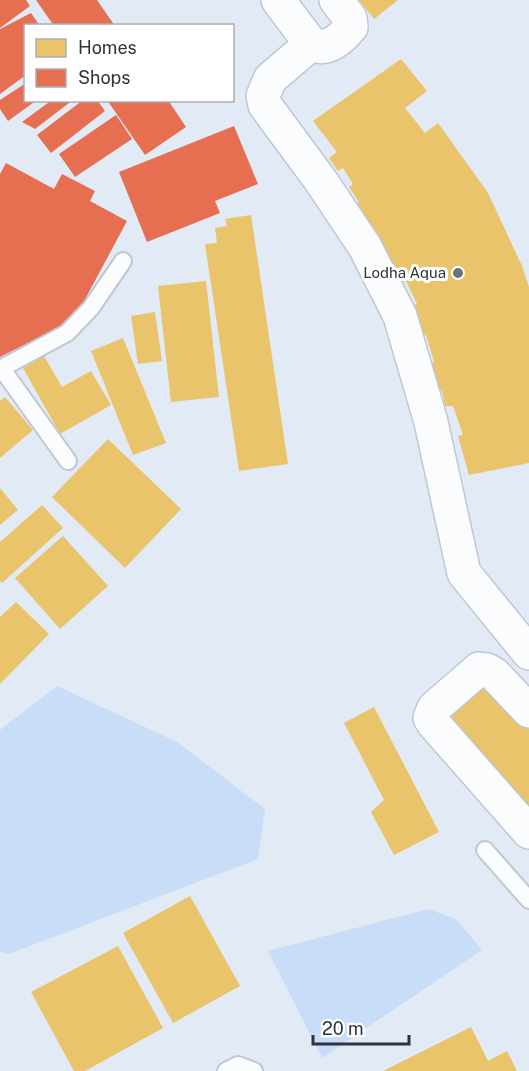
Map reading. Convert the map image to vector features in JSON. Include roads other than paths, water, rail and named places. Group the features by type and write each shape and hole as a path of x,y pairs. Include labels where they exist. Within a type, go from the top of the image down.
{"street":[{"path":"278,0 311,44 325,48 351,27 350,18 336,0"},
{"path":"311,44 270,80 263,96 265,105 321,180 365,247 400,316 431,422 464,573 529,653"},
{"path":"529,711 494,674 479,669 434,708 430,718 529,832"}],"lane":[{"path":"68,460 1,369 67,333 91,308 123,261"},
{"path":"485,850 529,900"},
{"path":"226,1071 238,1065 254,1071"}],"place":[{"name":"Lodha Aqua","path":"458,273"}]}
